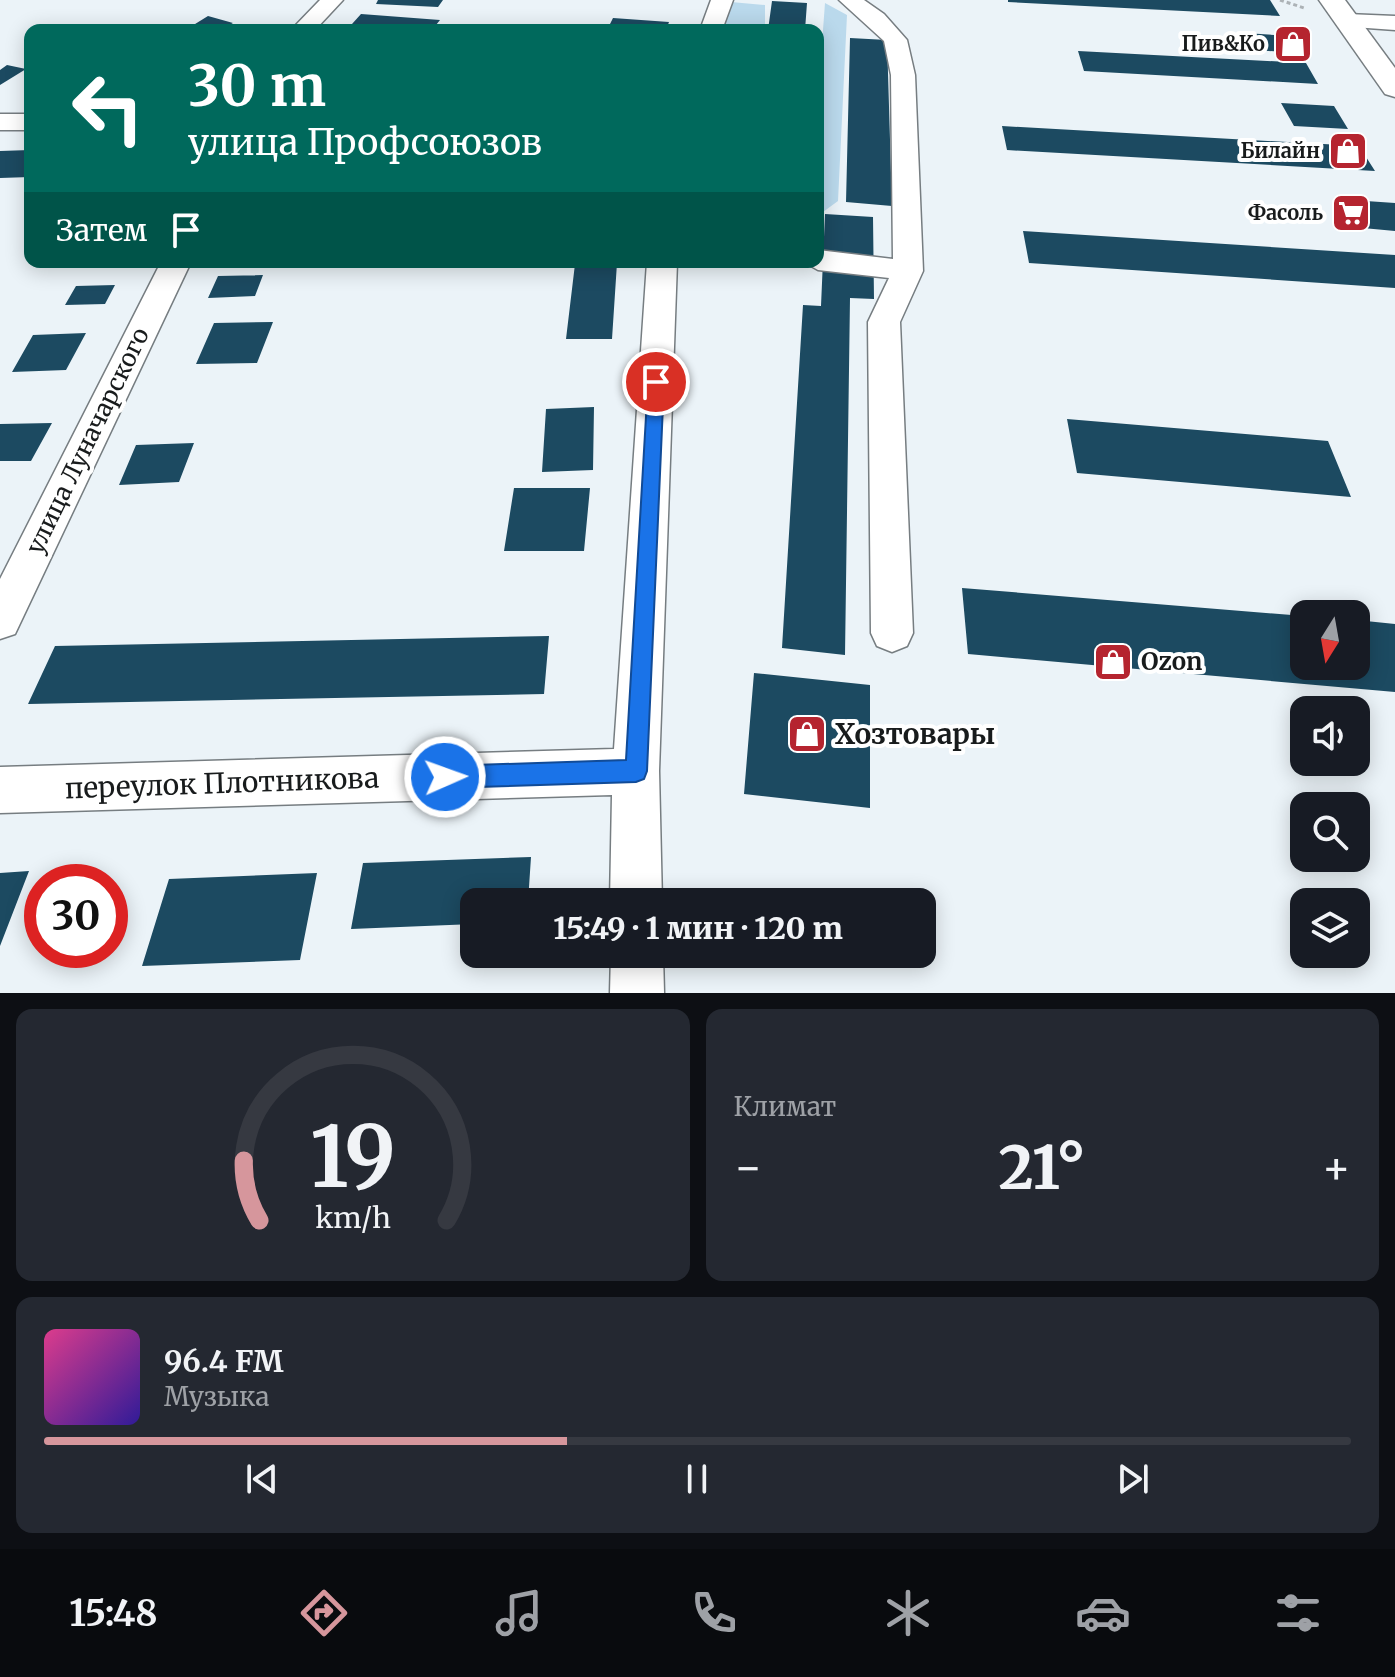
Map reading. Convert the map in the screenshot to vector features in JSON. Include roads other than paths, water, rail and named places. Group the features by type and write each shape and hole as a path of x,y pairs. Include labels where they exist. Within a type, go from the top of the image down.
{"main road":[{"path":"1329,10 1395,88"}],"street":[{"path":"308,24 332,0"},
{"path":"713,24 722,0"},
{"path":"850,0 876,19 895,40 903,75 908,271 884,322 892,633"},
{"path":"1329,10 1395,23"},
{"path":"0,122 24,122"},
{"path":"824,261 908,271"},
{"name":"улица Луначарского","path":"0,621 173,268"},
{"path":"636,888 636,771 662,268"},
{"name":"переулок Плотникова","path":"0,790 636,771"},
{"path":"637,968 637,993"}],"place":[{"name":"Пив&Ко","path":"1293,44"},
{"name":"Билайн","path":"1348,151"},
{"name":"Фасоль","path":"1351,213"},
{"name":"Ozon","path":"1113,662"},
{"name":"Хозтовары","path":"807,734"}]}
